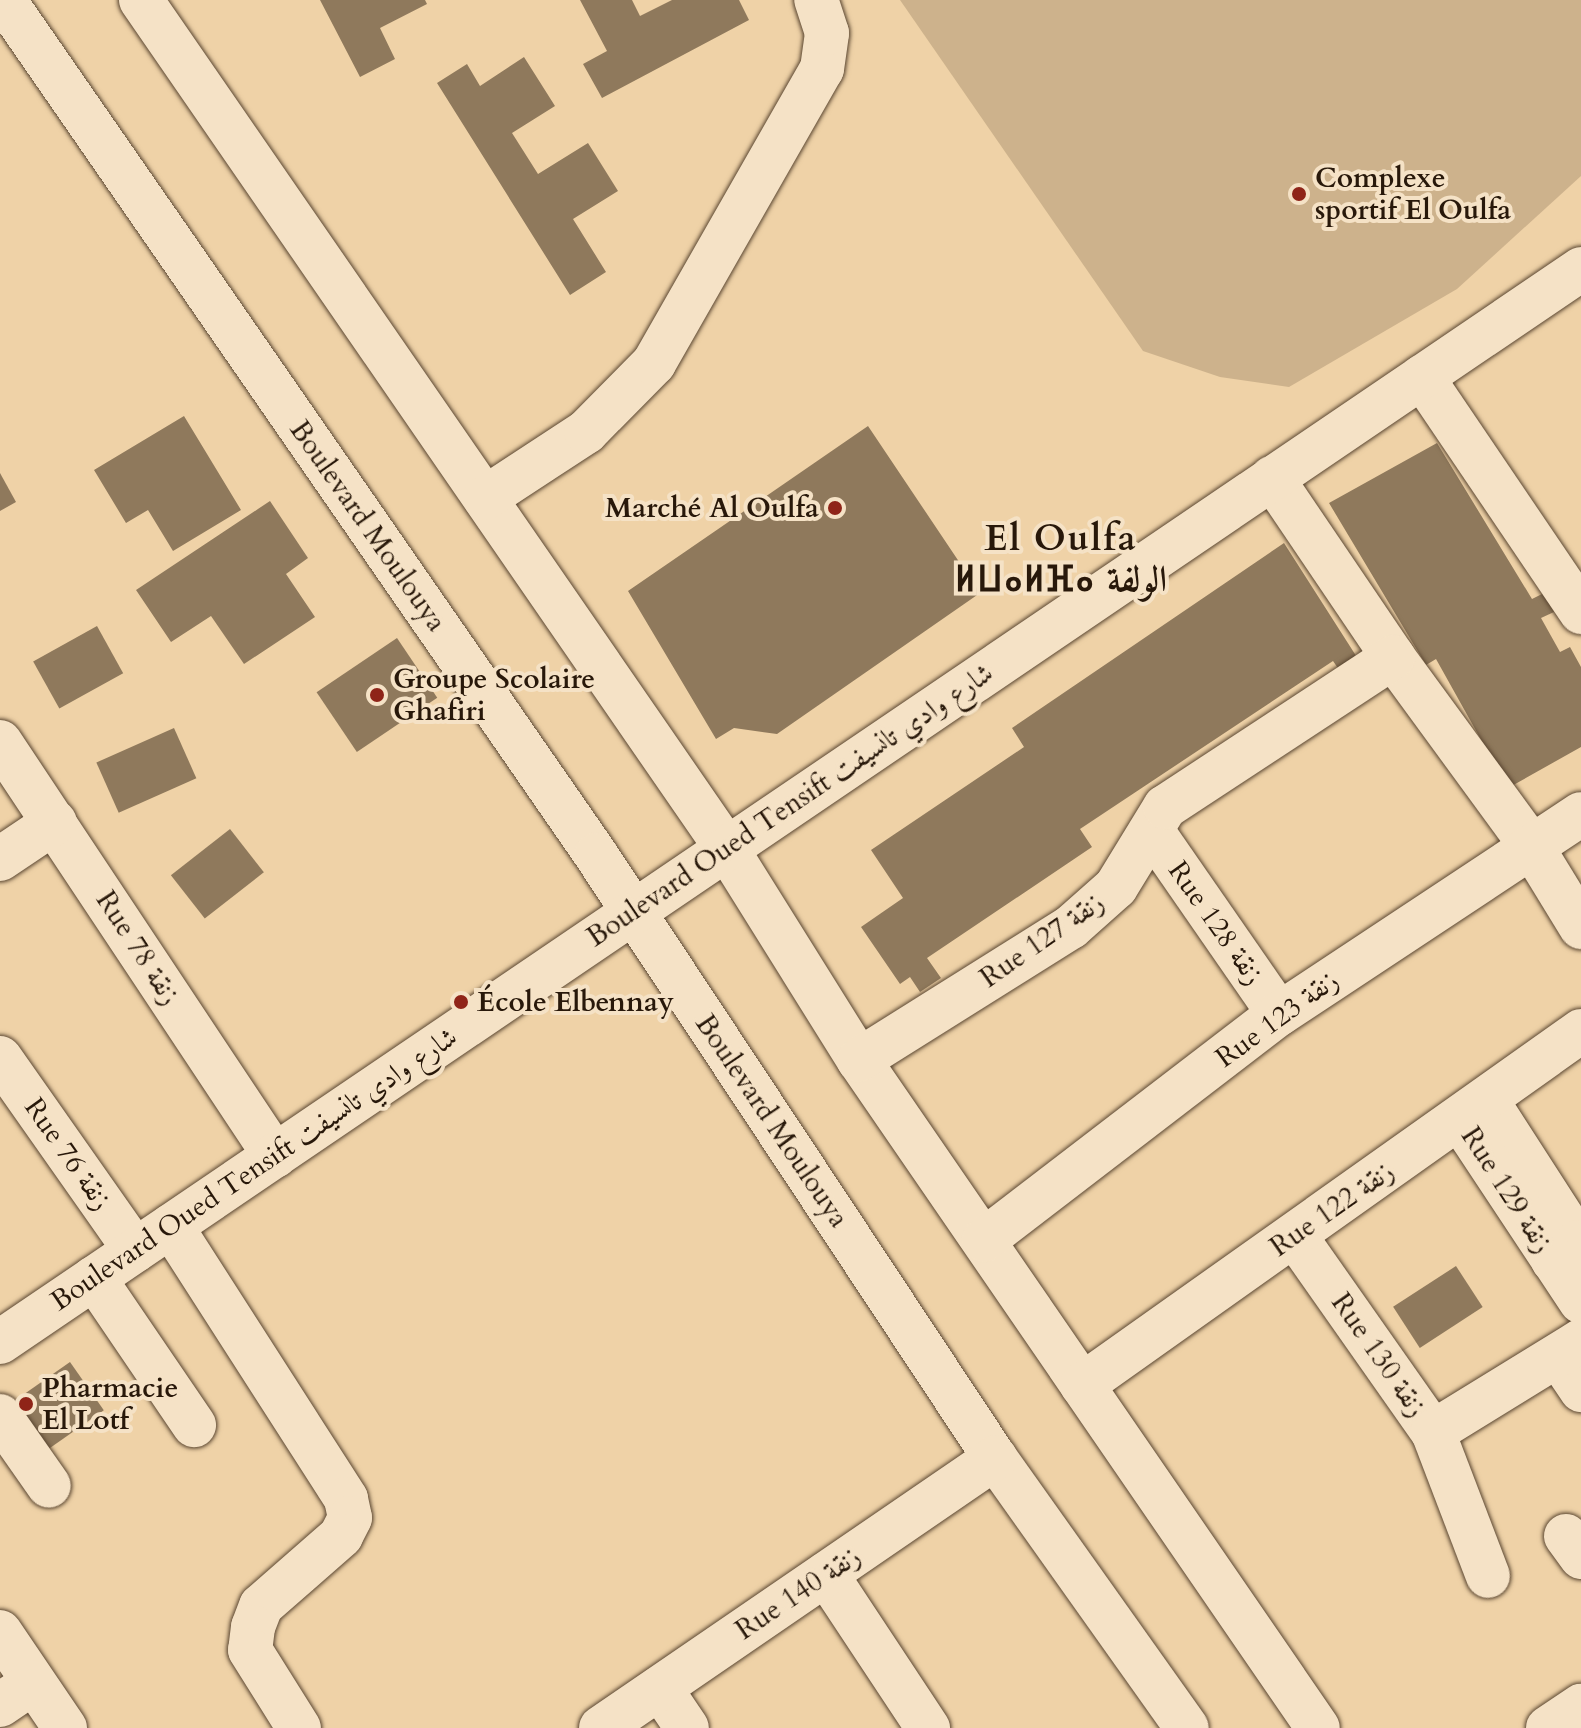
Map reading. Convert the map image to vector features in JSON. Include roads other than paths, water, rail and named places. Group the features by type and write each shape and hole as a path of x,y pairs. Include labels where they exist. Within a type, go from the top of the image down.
{"street":[{"name":"Boulevard Moulouya","path":"4,0 633,912 995,1458 1187,1728"},
{"path":"141,0 727,849 859,1060 1318,1728"},
{"path":"485,498 586,432 654,363 822,69 827,33 816,0"},
{"name":"Boulevard Oued Tensift شارع وادي تانسيفت","path":"0,1342 1581,269"},
{"path":"1422,377 1581,612"},
{"path":"1272,478 1393,657 1532,847 1581,927"},
{"name":"Rue 127 زنقة","path":"859,1060 1071,927 1116,887 1153,832 1165,807 1393,657"},
{"name":"Rue 78 زنقة","path":"0,742 275,1156"},
{"name":"Rue 123 زنقة","path":"984,1240 1279,1014 1581,814"},
{"path":"0,859 55,822"},
{"name":"Rue 128 زنقة","path":"1153,832 1279,1014"},
{"name":"Rue 122 زنقة","path":"1082,1385 1474,1110 1581,1031"},
{"name":"Rue 76 زنقة","path":"0,1058 135,1250"},
{"name":"Rue 129 زنقة","path":"1474,1110 1553,1260 1581,1302"},
{"path":"171,1226 346,1499 350,1518 341,1536 261,1606 253,1627 250,1650 299,1728"},
{"name":"Rue 130 زنقة","path":"1295,1236 1433,1432 1574,1363"},
{"path":"94,1278 194,1425"},
{"path":"0,1416 49,1486"},
{"path":"1433,1432 1488,1576"},
{"name":"Rue 140 زنقة","path":"601,1728 995,1458"},
{"path":"826,1574 928,1728"},
{"path":"0,1632 16,1694 65,1728"},
{"path":"660,1688 687,1728"},
{"path":"1548,1728 1581,1706"}],"place":[{"name":"Complexe sportif El Oulfa","path":"1299,194"},
{"name":"Marché Al Oulfa","path":"835,508"},
{"name":"Groupe Scolaire Ghafiri","path":"377,695"},
{"name":"École Elbennay","path":"461,1002"},
{"name":"Pharmacie El Lotf","path":"26,1404"}],"district":[{"name":"El Oulfa ⵍⵡⴰⵍⴼⴰ الولفة","path":"1061,558"}]}
